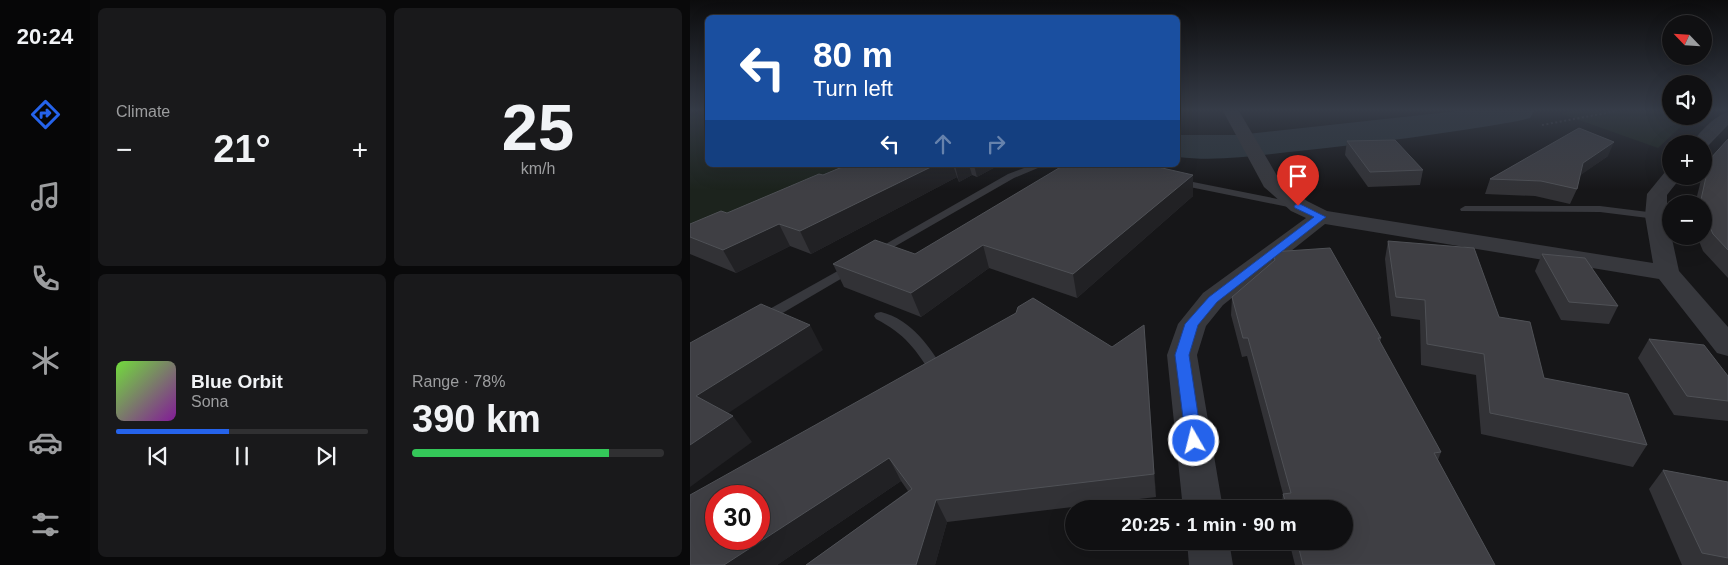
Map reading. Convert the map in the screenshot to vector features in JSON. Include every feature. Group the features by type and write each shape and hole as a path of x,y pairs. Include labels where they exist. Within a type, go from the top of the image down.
{"street":[{"path":"1246,137 1271,183 1310,211 1667,273"},
{"path":"1665,185 1658,194 1656,216 1667,273 1728,346"},
{"path":"1202,500 1182,355 1192,324 1213,299 1310,211"},
{"path":"1209,550 1211,565"}],"lane":[{"path":"758,322 1011,176 1035,167"},
{"path":"1165,180 1310,211"},
{"path":"1465,209 1600,210 1656,216"},
{"path":"881,316 903,326 923,346 938,373"},
{"path":"922,382 953,365"}],"shaded area":[{"path":"690,137 705,137 705,167 858,167 690,240"},
{"path":"1628,137 1662,137 1662,144 1658,148"}],"building":[{"path":"1563,137 1602,137 1614,142 1583,163 1577,189 1541,181 1490,179"},
{"path":"1728,139 1728,250 1712,232 1712,195 1702,195 1704,185 1712,185 1712,157"},
{"path":"1395,140 1423,170 1370,172 1347,141"},
{"path":"842,167 931,167 800,231 779,224 723,250 690,237 690,224 721,211 727,213 819,174 823,175"},
{"path":"1061,167 1158,167 1193,175 1073,274 983,245 911,293 833,264 875,240 915,254"},
{"path":"1388,241 1474,248 1499,317 1530,322 1544,378 1628,394 1647,445 1490,413 1484,354 1427,344 1425,300 1396,297"},
{"path":"1330,248 1381,338 1378,338 1441,452 1434,453 1495,565 1303,565 1299,550 1353,550 1353,500 1285,500 1283,494 1291,493 1248,338 1243,338 1232,297 1275,260 1272,252"},
{"path":"1542,254 1585,258 1618,306 1569,302"},
{"path":"1033,298 1112,347 1144,325 1154,474 936,500 916,565 806,565 912,489 889,458 770,535 770,485 708,485 1016,313 1018,307"},
{"path":"761,304 810,325 696,396 733,416 690,445 690,343"},
{"path":"1649,339 1704,345 1728,376 1728,401 1687,396"},
{"path":"1663,470 1728,482 1728,558 1702,553"},
{"path":"705,487 705,550 747,550 724,565 690,565 690,495"}],"waterway":[{"path":"1180,146 1208,148 1323,137"}],"route":[{"path":"1194,441 1182,355 1192,324 1213,299 1321,217 1298,206"}]}
